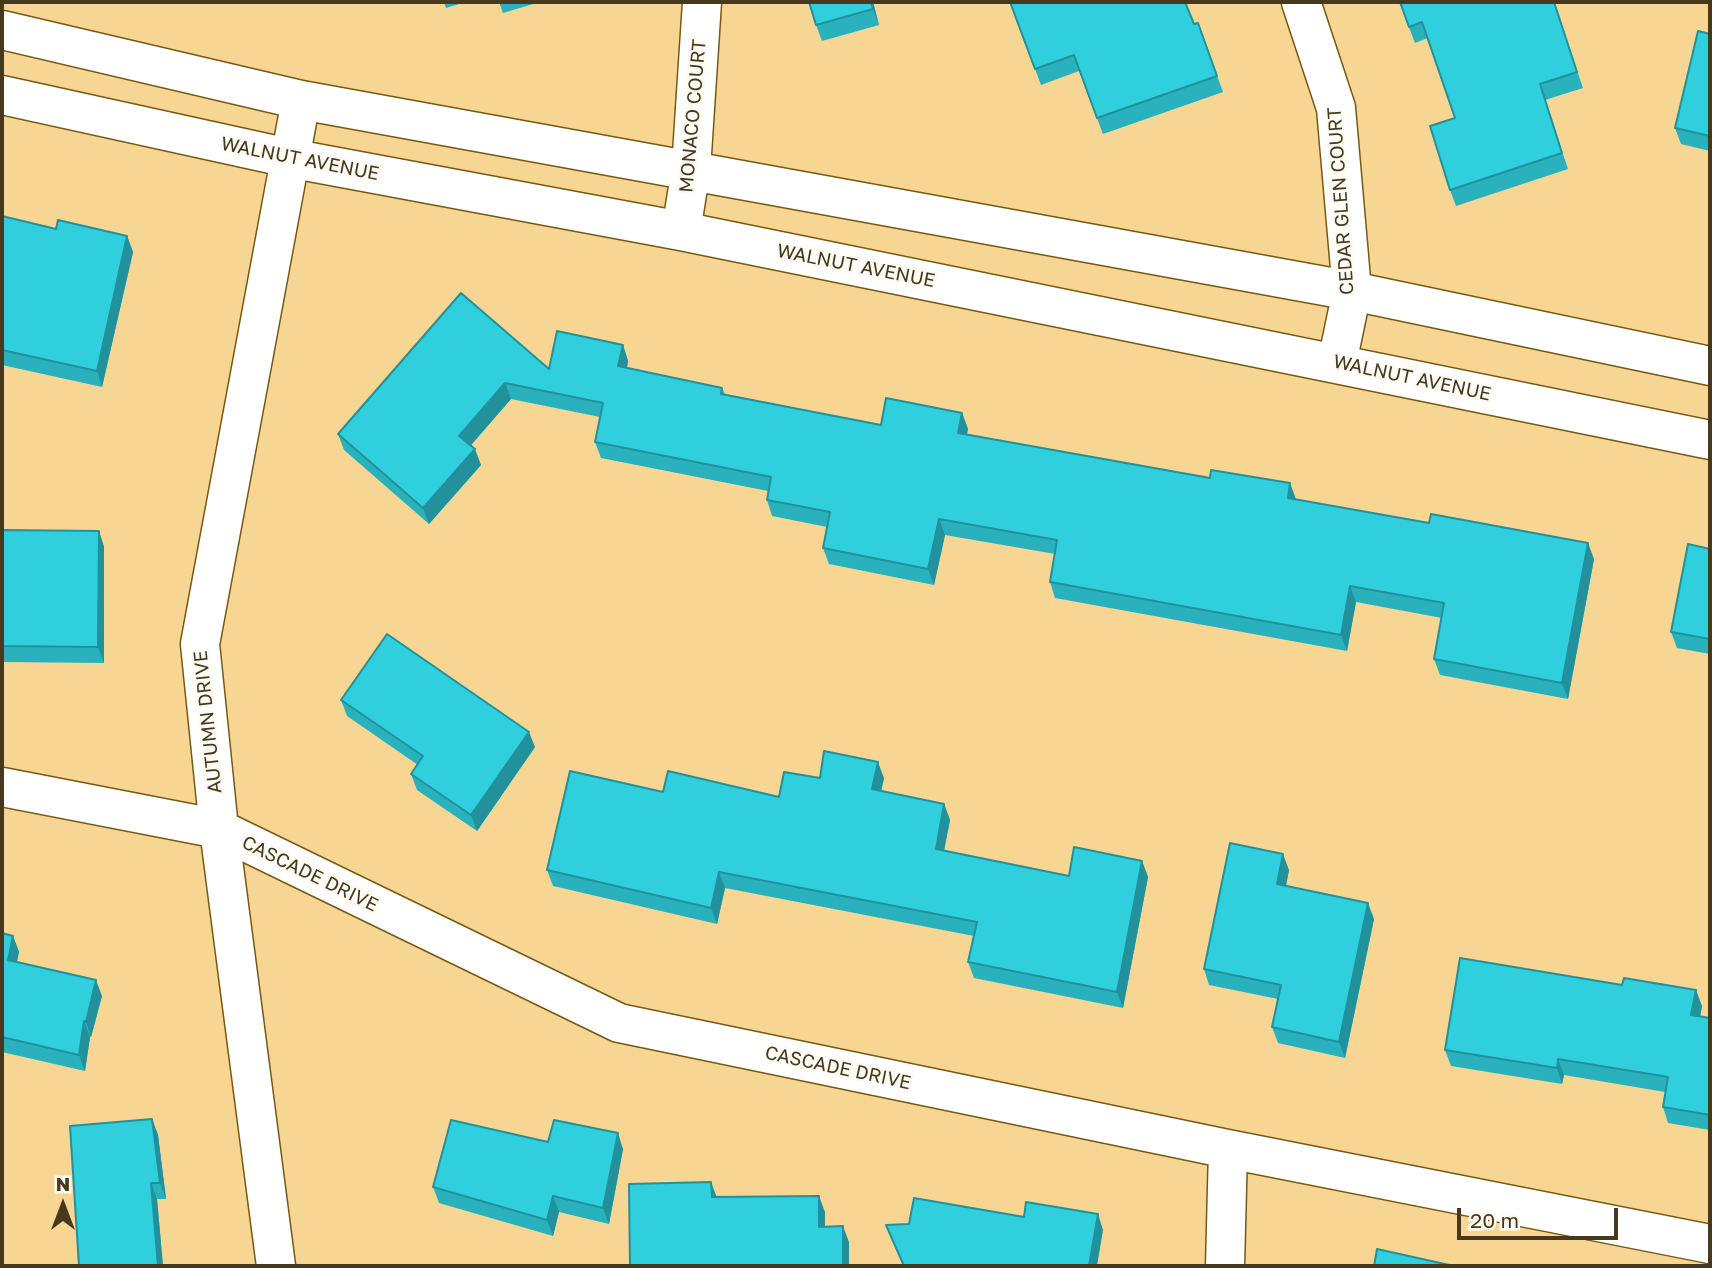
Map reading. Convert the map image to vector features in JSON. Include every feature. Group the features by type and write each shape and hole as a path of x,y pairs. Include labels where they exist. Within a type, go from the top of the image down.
{"street":[{"name":"MONACO COURT","path":"681,231 691,169 702,2"},
{"name":"CEDAR GLEN COURT","path":"1301,2 1336,108 1352,291 1337,362"},
{"path":"2,30 301,100 1352,291 1710,366"},
{"name":"WALNUT AVENUE","path":"2,95 289,158 681,231 1337,362 1710,440"},
{"name":"AUTUMN DRIVE","path":"276,1266 219,830 200,644 301,100"},
{"name":"CASCADE DRIVE","path":"2,787 219,830 619,1023 1228,1149 1710,1244"},
{"path":"1225,1266 1228,1149"}],"building":[{"path":"809,2 871,2 873,9 816,25"},
{"path":"1010,2 1185,2 1194,24 1198,23 1217,76 1097,118 1074,55 1035,69"},
{"path":"1400,2 1554,2 1577,72 1540,84 1562,153 1450,190 1430,126 1455,118 1422,22 1409,27"},
{"path":"1698,31 1710,34 1710,136 1675,128"},
{"path":"2,216 56,229 58,220 127,236 97,371 2,350"},
{"path":"461,293 549,369 557,331 623,345 618,366 722,388 721,394 881,425 886,398 962,413 958,433 1210,478 1211,470 1290,483 1288,498 1429,523 1431,514 1588,543 1562,683 1434,659 1444,603 1350,586 1341,635 1050,582 1057,540 939,519 928,569 823,548 830,512 767,500 771,477 595,442 603,403 505,383 459,436 475,449 423,508 338,434"},
{"path":"2,530 99,531 98,647 2,646"},
{"path":"1688,544 1710,549 1710,639 1671,632"},
{"path":"387,634 529,732 471,815 411,774 423,756 341,700"},
{"path":"824,751 878,762 872,789 944,804 936,849 1069,876 1074,847 1142,861 1117,992 968,962 977,922 719,872 711,908 547,870 570,771 663,792 668,771 779,797 784,772 820,778"},
{"path":"1230,843 1283,854 1277,884 1368,903 1339,1042 1272,1027 1281,985 1204,969"},
{"path":"2,933 13,936 8,960 96,980 86,1022 84,1021 79,1055 2,1037"},
{"path":"1460,958 1622,985 1624,978 1696,990 1691,1015 1710,1018 1710,1115 1663,1107 1668,1077 1558,1059 1557,1068 1445,1050"},
{"path":"152,1119 160,1183 151,1183 158,1266 79,1266 70,1126"},
{"path":"451,1120 548,1142 554,1120 618,1133 603,1208 553,1196 547,1220 433,1187"},
{"path":"711,1182 712,1197 819,1196 819,1227 843,1226 843,1266 630,1266 629,1184"},
{"path":"914,1198 1024,1217 1026,1202 1098,1214 1089,1266 904,1266 886,1225 909,1224"},
{"path":"1377,1249 1454,1266 1374,1266"}]}
